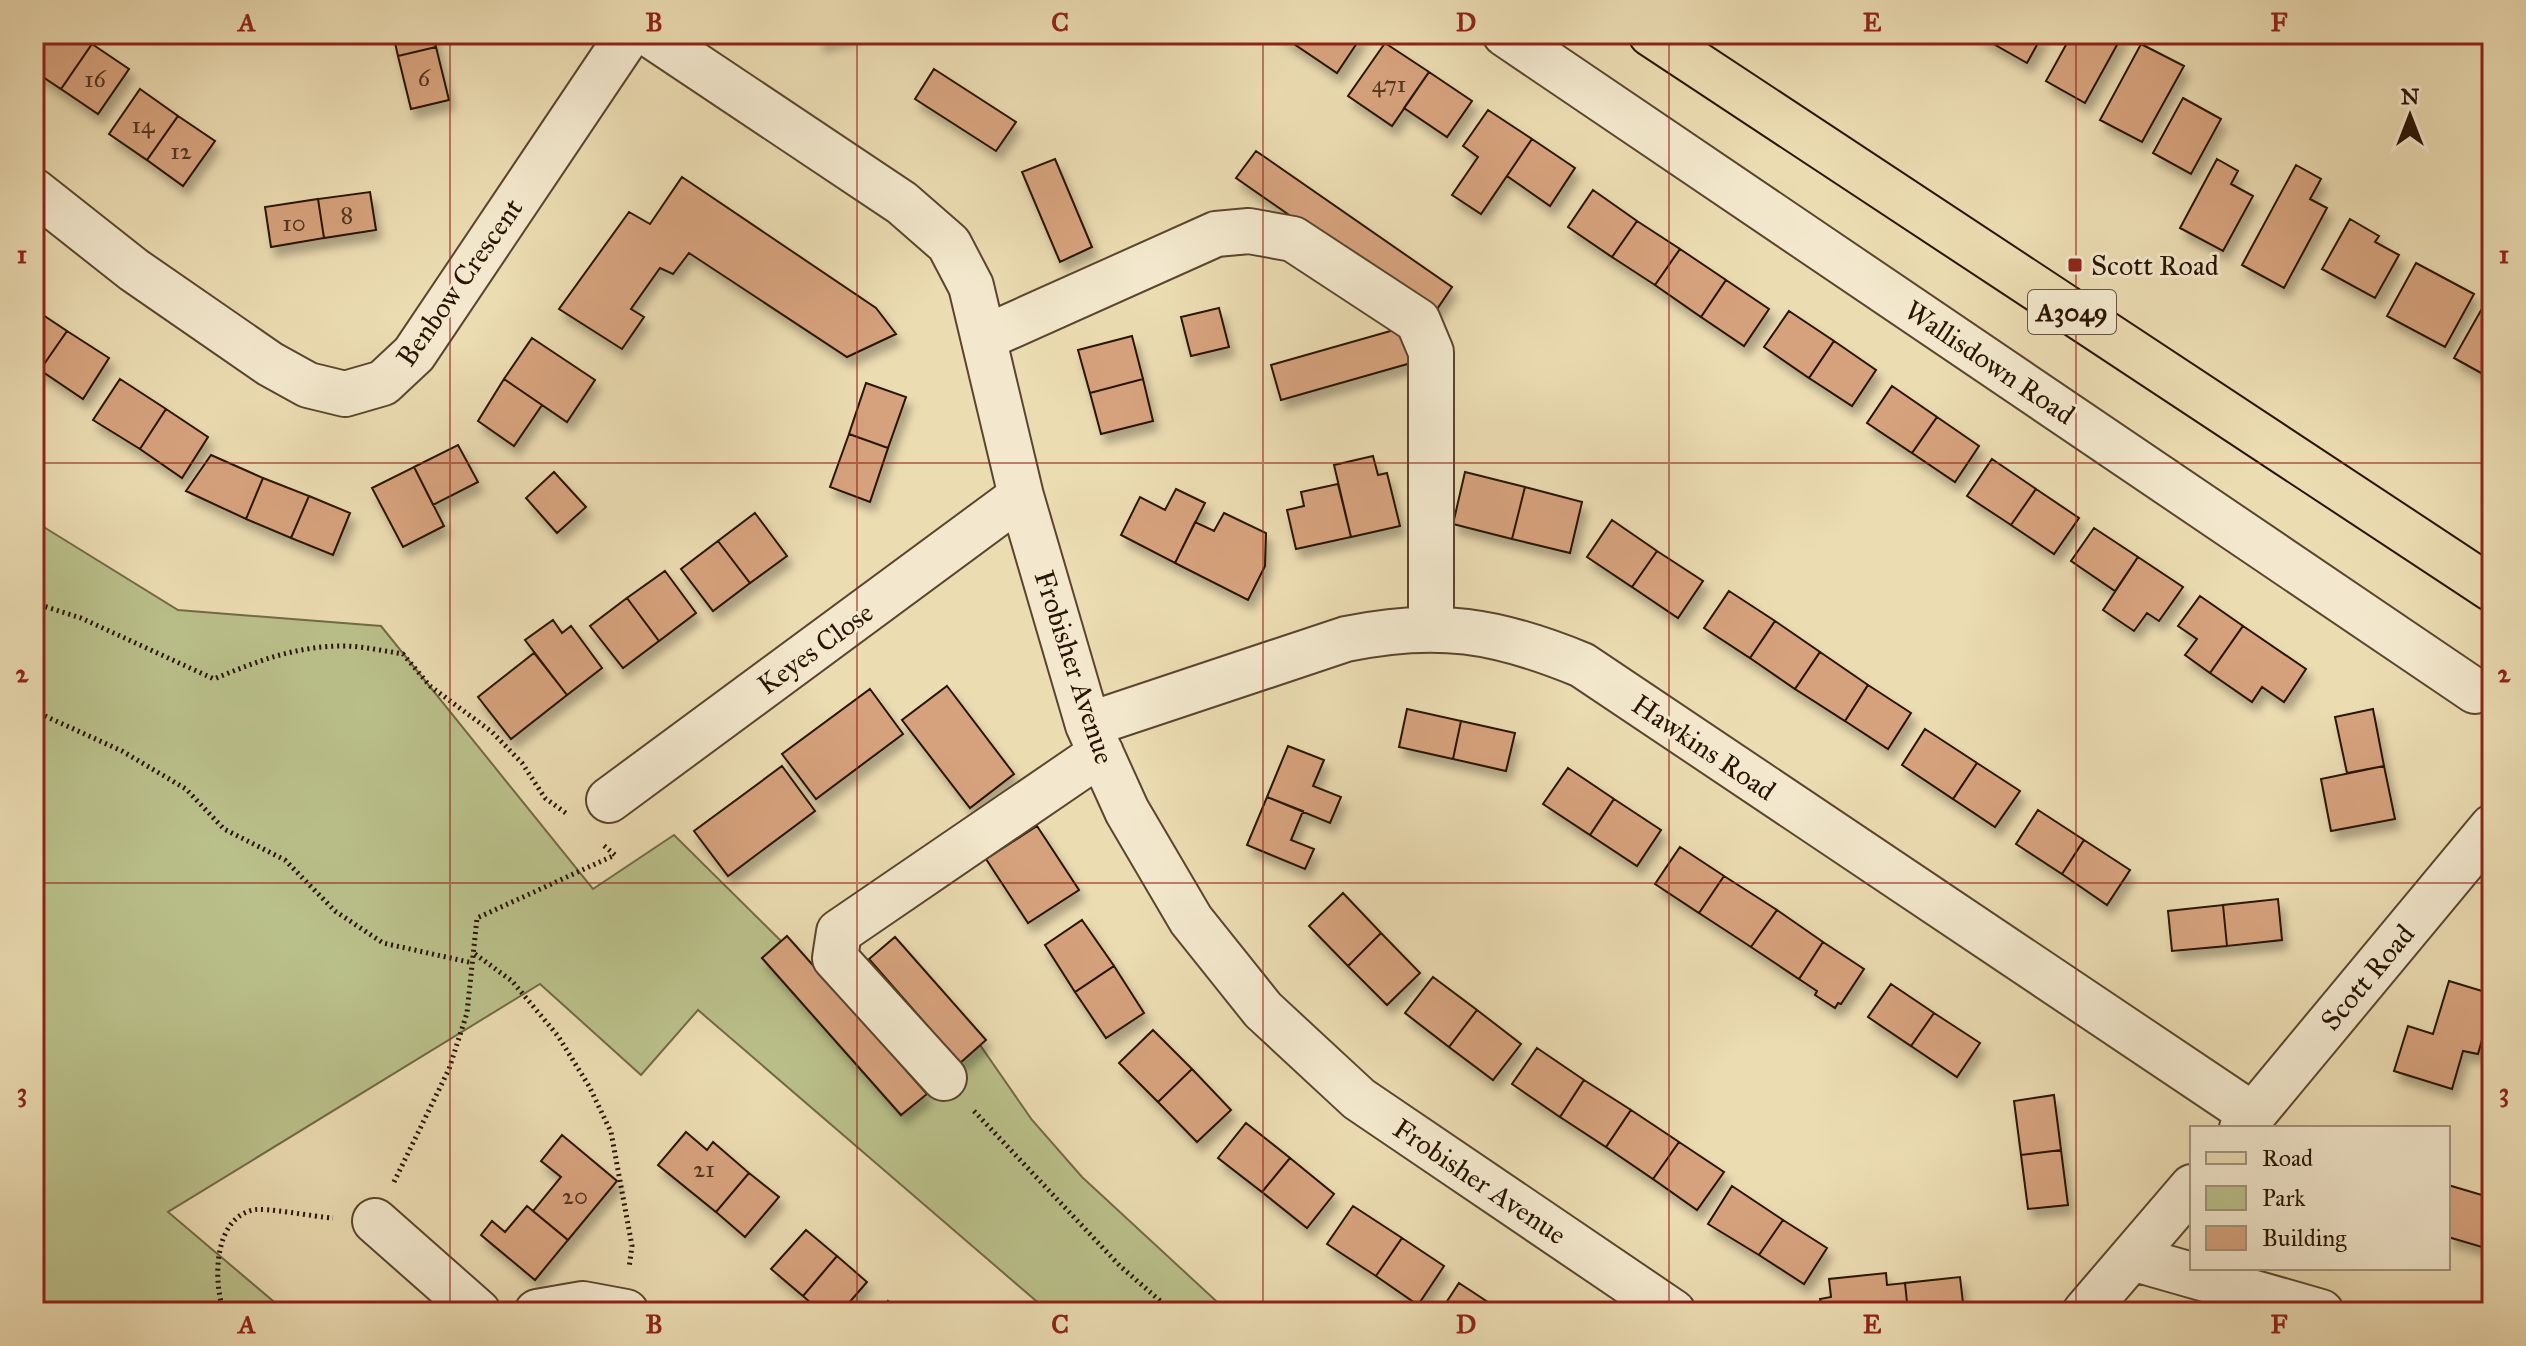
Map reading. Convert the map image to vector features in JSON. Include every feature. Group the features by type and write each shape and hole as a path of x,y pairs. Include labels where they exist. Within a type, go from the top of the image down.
{"main road":[{"name":"A3049","path":"1651,34 2492,589"}],"street":[{"name":"Benbow Crescent","path":"34,191 134,270 270,364 308,385 345,394 383,383 414,354 629,34"},
{"name":"Frobisher Avenue","path":"649,34 902,203 949,244 971,286 1021,496 1094,739 1127,811 1191,920 1263,1010 1359,1099 1673,1312"},
{"name":"Wallisdown Road","path":"1505,34 2475,691"},
{"path":"984,338 1216,234 1249,231 1293,239 1418,321 1431,352 1431,628"},
{"name":"Keyes Close","path":"595,821 1021,496"},
{"name":"Hawkins Road","path":"944,1078 835,958 839,932 1094,739 1346,639 1431,628 1479,632 1533,645 1582,665 2248,1121"},
{"name":"Scott Road","path":"2248,1121 2492,827"},
{"path":"2085,1312 2190,1189"},
{"path":"375,1221 478,1312"},
{"path":"2132,1258 2321,1312"},
{"path":"537,1312 583,1304 625,1312"}],"path":[{"path":"34,603 81,618 214,679 260,659 301,649 347,646 403,654 430,686 492,732 522,763 545,798 595,821 615,855 477,918 467,1013 449,1069 375,1221 307,1217 255,1209 238,1215 224,1238 217,1267 218,1297 224,1312"},
{"path":"34,711 122,751 186,789 224,829 285,860 335,911 383,943 473,963"},
{"path":"474,953 512,981 558,1036 589,1086 611,1132 632,1246 625,1312"},
{"path":"944,1078 1120,1266 1173,1312"}],"green space":[{"path":"34,521 178,610 381,626 593,889 674,835 781,941 762,958 901,1115 980,1045 1032,1120 1082,1177 1228,1312 1049,1312 698,1010 641,1075 540,984 168,1212 286,1312 34,1312"}],"building":[{"path":"43,34 78,34 92,44 61,89 34,71 34,48"},
{"path":"393,34 433,34 436,47 398,56"},
{"path":"818,34 854,34 854,35 820,43"},
{"path":"1279,34 1301,34 1294,44"},
{"path":"1301,34 1358,34 1361,37 1337,73 1294,44"},
{"path":"1976,34 2043,34 2027,63"},
{"path":"2072,34 2123,34 2085,103 2046,81"},
{"path":"1385,43 1429,72 1392,126 1348,96"},
{"path":"92,44 129,69 98,114 61,89"},
{"path":"2141,44 2184,66 2142,142 2100,120"},
{"path":"436,47 449,100 411,109 398,56"},
{"path":"934,69 1016,122 996,151 915,99"},
{"path":"1429,72 1472,101 1447,137 1404,108"},
{"path":"140,89 178,116 147,160 109,134"},
{"path":"2183,98 2221,119 2191,174 2153,153"},
{"path":"1488,110 1532,139 1481,214 1452,195 1478,157 1463,146"},
{"path":"178,116 215,141 183,186 147,160"},
{"path":"1532,139 1575,168 1550,206 1507,176"},
{"path":"1256,151 1452,287 1433,315 1236,178"},
{"path":"1055,159 1092,247 1060,262 1022,172"},
{"path":"2217,159 2238,171 2231,184 2253,196 2223,251 2180,228"},
{"path":"2296,165 2321,179 2310,199 2327,208 2284,288 2242,265"},
{"path":"682,177 876,308 896,334 847,357 689,253 673,274 660,268 631,309 644,317 622,349 559,309 629,212 650,224"},
{"path":"1593,190 1637,221 1612,257 1568,227"},
{"path":"370,192 376,230 324,238 318,199"},
{"path":"318,199 324,238 271,247 265,207"},
{"path":"2350,219 2379,236 2375,242 2399,255 2375,298 2322,269"},
{"path":"1637,221 1680,249 1655,285 1612,257"},
{"path":"1680,249 1726,280 1701,317 1655,285"},
{"path":"2416,263 2474,294 2445,347 2387,316"},
{"path":"1726,280 1769,309 1744,346 1701,317"},
{"path":"2484,305 2492,309 2492,379 2454,358"},
{"path":"1219,308 1229,347 1191,356 1181,317"},
{"path":"34,309 67,331 40,370 34,367"},
{"path":"1789,311 1834,341 1809,378 1764,347"},
{"path":"1401,328 1411,363 1281,400 1271,365"},
{"path":"67,331 109,358 83,399 40,370"},
{"path":"1132,336 1143,379 1090,393 1078,350"},
{"path":"532,338 595,380 567,422 504,379"},
{"path":"1834,341 1876,370 1852,406 1809,378"},
{"path":"120,379 166,409 140,449 93,420"},
{"path":"504,379 542,405 514,446 478,421"},
{"path":"1143,379 1153,421 1101,434 1090,393"},
{"path":"866,383 906,397 888,448 849,434"},
{"path":"1892,386 1937,417 1912,453 1867,423"},
{"path":"166,409 208,437 182,478 140,449"},
{"path":"1937,417 1979,446 1955,482 1912,453"},
{"path":"849,434 888,448 870,502 830,487"},
{"path":"458,445 478,482 433,505 414,467"},
{"path":"211,455 263,478 246,519 186,491"},
{"path":"1373,456 1378,475 1387,473 1400,526 1351,537 1334,465"},
{"path":"1992,459 2036,489 2011,525 1967,496"},
{"path":"414,467 444,526 403,547 372,488"},
{"path":"554,472 586,507 557,533 526,498"},
{"path":"1465,472 1525,487 1512,539 1453,524"},
{"path":"263,478 309,496 291,538 246,519"},
{"path":"1338,484 1351,537 1296,549 1287,510 1304,506 1301,492"},
{"path":"1525,487 1582,502 1570,553 1512,539"},
{"path":"1176,489 1205,503 1175,563 1121,535 1140,497 1165,510"},
{"path":"2036,489 2079,518 2054,554 2011,525"},
{"path":"309,496 350,513 333,555 291,538"},
{"path":"755,513 787,556 750,583 718,541"},
{"path":"1224,513 1266,533 1265,566 1248,600 1175,563 1195,522 1214,531"},
{"path":"1612,520 1657,551 1632,587 1587,557"},
{"path":"2094,528 2138,557 2115,591 2071,561"},
{"path":"718,541 750,583 713,611 681,569"},
{"path":"1657,551 1703,581 1678,618 1632,587"},
{"path":"2138,557 2183,587 2159,621 2147,613 2134,631 2103,610"},
{"path":"665,571 696,613 659,641 627,598"},
{"path":"1729,591 1775,621 1750,658 1704,628"},
{"path":"2200,596 2243,626 2210,673 2185,655 2197,639 2178,626"},
{"path":"627,598 659,641 623,668 590,626"},
{"path":"553,620 562,633 571,626 602,668 567,695 525,640"},
{"path":"1775,621 1820,652 1795,689 1750,658"},
{"path":"2243,626 2306,669 2284,702 2262,687 2252,702 2210,673"},
{"path":"1820,652 1868,685 1845,721 1795,689"},
{"path":"534,653 567,695 511,739 478,697"},
{"path":"1868,685 1911,713 1888,749 1845,721"},
{"path":"947,686 1014,774 970,808 902,720"},
{"path":"870,689 903,734 816,799 782,754"},
{"path":"1407,709 1461,721 1453,759 1399,747"},
{"path":"2373,709 2384,766 2347,773 2335,717"},
{"path":"1461,721 1515,733 1506,771 1453,759"},
{"path":"1925,729 1977,763 1953,799 1902,765"},
{"path":"1288,746 1324,760 1313,786 1341,797 1330,823 1267,797"},
{"path":"1977,763 2020,791 1995,827 1953,799"},
{"path":"782,766 815,811 728,876 694,831"},
{"path":"2384,766 2395,819 2331,831 2321,779"},
{"path":"1568,768 1614,799 1590,835 1543,804"},
{"path":"1267,797 1303,811 1291,840 1314,849 1305,869 1247,845"},
{"path":"1614,799 1661,830 1637,866 1590,835"},
{"path":"2038,810 2084,840 2062,874 2016,844"},
{"path":"1037,826 1079,890 1028,923 986,859"},
{"path":"2084,840 2130,870 2107,905 2062,874"},
{"path":"1680,847 1724,876 1699,913 1655,884"},
{"path":"1724,876 1777,910 1751,947 1699,913"},
{"path":"1343,893 1381,933 1348,966 1309,926"},
{"path":"2278,899 2282,940 2227,946 2223,905"},
{"path":"2223,905 2227,946 2172,951 2168,911"},
{"path":"1777,910 1823,942 1799,979 1751,947"},
{"path":"1082,920 1114,966 1075,992 1045,945"},
{"path":"1381,933 1420,973 1387,1005 1348,966"},
{"path":"787,936 927,1094 901,1115 762,958"},
{"path":"895,937 986,1040 960,1063 869,959"},
{"path":"1823,942 1864,969 1841,1004 1838,1003 1835,1008 1815,995 1817,991 1799,979"},
{"path":"1114,966 1144,1013 1106,1038 1075,992"},
{"path":"1433,977 1477,1010 1449,1047 1405,1013"},
{"path":"2449,981 2492,994 2478,1054 2463,1051 2452,1089 2394,1071 2408,1026 2433,1034"},
{"path":"1891,984 1934,1013 1911,1046 1868,1017"},
{"path":"1477,1010 1521,1044 1493,1080 1449,1047"},
{"path":"1934,1013 1980,1043 1957,1077 1911,1046"},
{"path":"1153,1030 1192,1069 1158,1102 1119,1063"},
{"path":"1537,1048 1584,1080 1560,1117 1512,1084"},
{"path":"1192,1069 1231,1110 1197,1142 1158,1102"},
{"path":"1584,1080 1631,1110 1606,1147 1560,1117"},
{"path":"2054,1095 2061,1150 2021,1155 2014,1101"},
{"path":"1631,1110 1679,1142 1653,1179 1606,1147"},
{"path":"1246,1123 1290,1158 1262,1192 1218,1158"},
{"path":"686,1132 707,1150 713,1142 749,1173 716,1212 658,1165"},
{"path":"562,1135 617,1181 568,1240 533,1211 561,1177 541,1161"},
{"path":"1679,1142 1724,1172 1697,1210 1653,1179"},
{"path":"2061,1150 2068,1205 2028,1209 2021,1155"},
{"path":"1290,1158 1334,1194 1307,1228 1262,1192"},
{"path":"749,1173 779,1197 745,1237 716,1212"},
{"path":"1732,1186 1783,1220 1759,1255 1708,1224"},
{"path":"2450,1186 2492,1198 2492,1250 2450,1238"},
{"path":"527,1206 568,1240 535,1280 481,1235 492,1221 505,1232"},
{"path":"1353,1206 1402,1238 1376,1276 1327,1244"},
{"path":"1783,1220 1827,1248 1804,1284 1759,1255"},
{"path":"806,1230 837,1256 803,1296 771,1269"},
{"path":"1402,1238 1444,1266 1418,1305 1376,1276"},
{"path":"837,1256 867,1282 841,1312 821,1312 803,1296"},
{"path":"1886,1273 1887,1285 1905,1283 1908,1312 1822,1312 1820,1299 1831,1297 1829,1279"},
{"path":"1960,1277 1964,1312 1908,1312 1905,1283"},
{"path":"1459,1283 1503,1312 1440,1312"},
{"path":"888,1301 902,1312 879,1312"}],"place":[{"name":"Scott Road","path":"2075,265"}]}
